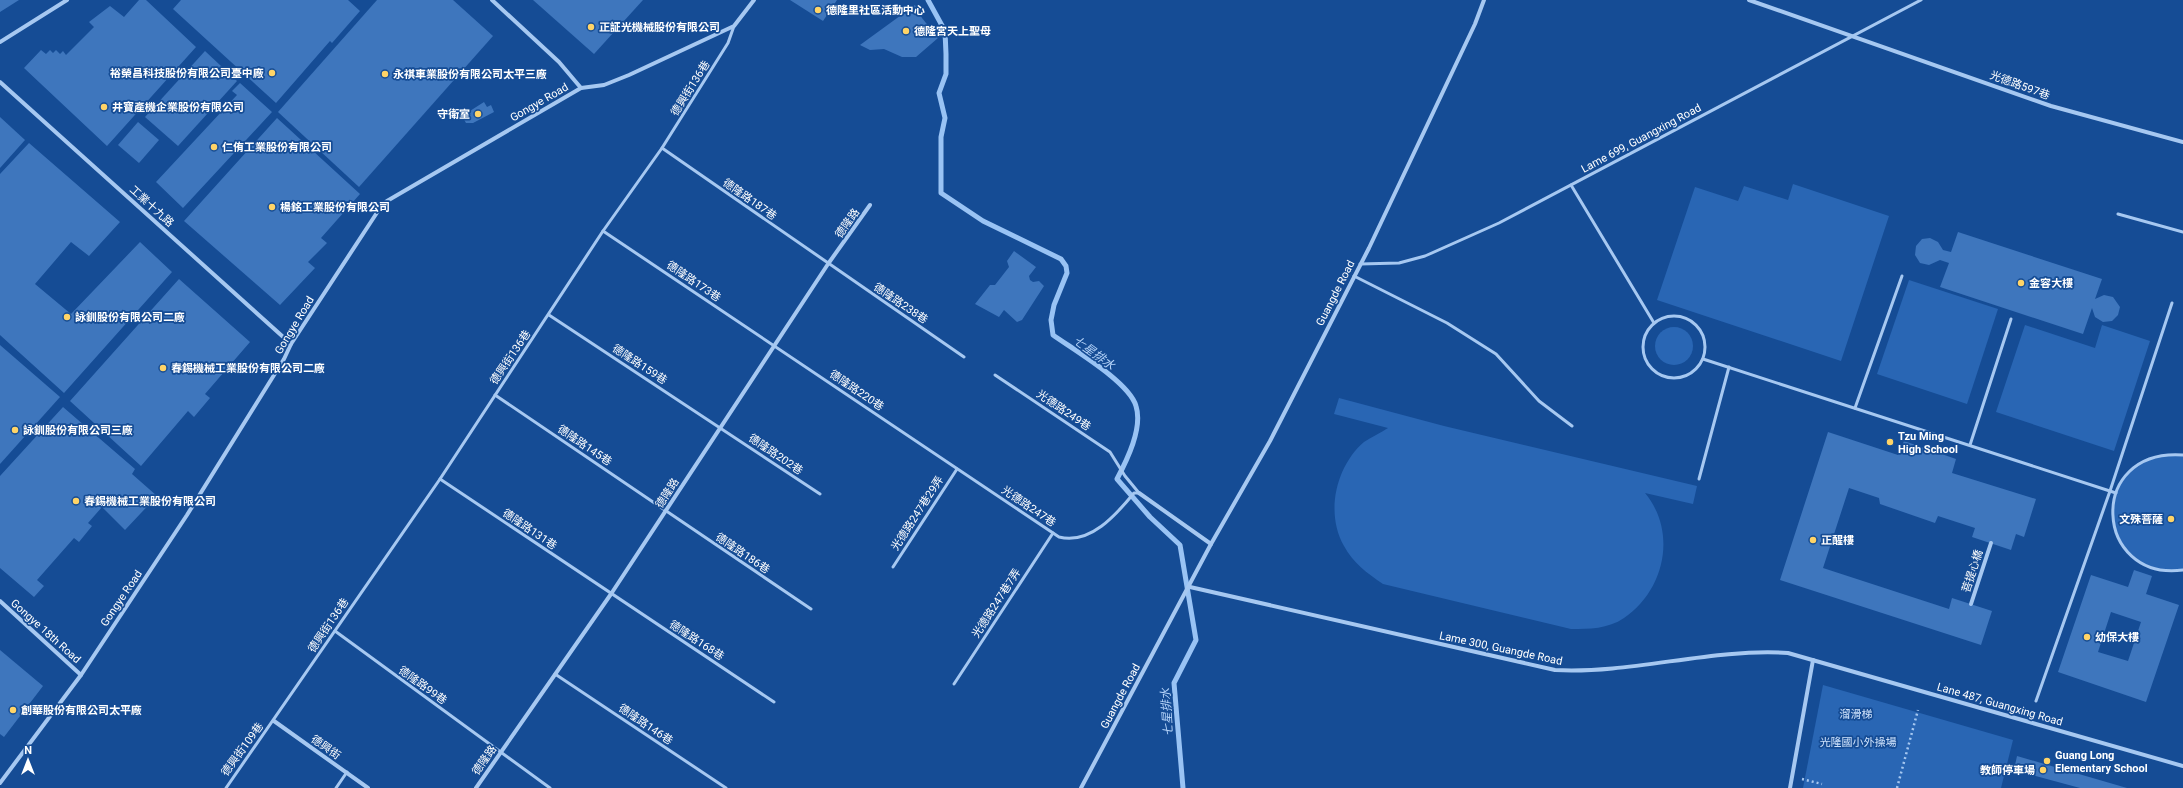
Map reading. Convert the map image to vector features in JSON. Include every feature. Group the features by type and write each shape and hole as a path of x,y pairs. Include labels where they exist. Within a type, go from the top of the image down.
{"street":[{"path":"0,42 67,0"},
{"path":"492,0 559,62 581,88"},
{"name":"德興街136巷","path":"734,26 754,0"},
{"name":"Guangde Road","path":"1081,788 1174,613 1190,587 1211,544 1270,441 1360,264 1472,30 1484,0"},
{"name":"光德路597巷","path":"1749,0 2051,106 2183,142"},
{"name":"Gongye Road","path":"0,783 81,675 187,515 284,359 291,344 380,208 387,201 581,88 604,85 629,75 734,26"},
{"name":"工業十九路","path":"0,82 291,344"},
{"name":"德隆路","path":"476,788 611,594 828,264 870,205"},
{"path":"1139,494 1211,544"},
{"name":"菩提心橋","path":"1971,604 1991,543"},
{"name":"Lame 300, Guangde Road","path":"1190,587 1555,670 1585,671 1764,653 1788,654 1813,660"},
{"name":"Gongye 18th Road","path":"0,601 81,675"},
{"path":"1790,788 1813,660"},
{"name":"Lane 487, Guangxing Road","path":"1813,660 2183,766"},
{"name":"德興街","path":"274,721 368,788"}],"lane":[{"name":"Lame 699, Guangxing Road","path":"1360,264 1399,263 1425,256 1499,222 1921,0"},
{"name":"德興街136巷","path":"274,721 440,479 603,231 662,148 728,43 734,26"},
{"name":"德隆路187巷","path":"662,148 828,264"},
{"path":"1571,185 1654,323"},
{"path":"2118,214 2183,232"},
{"name":"德隆路173巷","path":"603,231 775,346"},
{"name":"德隆路238巷","path":"828,264 964,357"},
{"path":"1354,276 1447,323 1496,354 1539,401 1572,426"},
{"path":"1855,408 1902,276"},
{"path":"2036,701 2110,491 2172,303"},
{"name":"德隆路159巷","path":"549,315 721,428"},
{"path":"1674,316 1684,318 1693,323 1700,330 1706,349 1703,359 1698,368 1690,374 1681,378 1666,377 1652,370 1646,362 1643,352 1643,342 1647,332 1654,323 1663,318 1674,316"},
{"path":"1970,446 2011,319"},
{"name":"德隆路220巷","path":"775,346 928,449"},
{"path":"1703,359 2116,493"},
{"path":"1699,479 1729,367"},
{"name":"光德路249巷","path":"995,375 1110,452 1125,476 1139,494"},
{"name":"德隆路145巷","path":"495,395 666,511"},
{"name":"德隆路202巷","path":"721,428 820,494"},
{"name":"光德路247巷","path":"928,449 1053,533 1066,539 1095,531 1122,508 1134,494 1139,494"},
{"path":"2183,455 2166,454 2147,459 2130,470 2118,486 2113,504 2113,524 2120,542 2133,558 2150,568 2169,572 2183,570"},
{"name":"光德路247巷29弄","path":"893,567 957,469"},
{"name":"德隆路131巷","path":"440,479 611,594"},
{"name":"德隆路186巷","path":"666,511 811,609"},
{"name":"光德路247巷7弄","path":"954,684 1053,533"},
{"name":"德隆路168巷","path":"611,594 774,702"},
{"name":"德隆路99巷","path":"335,631 500,753 550,788"},
{"name":"德隆路146巷","path":"555,674 726,788"},
{"name":"德興街109巷","path":"226,788 274,721"},
{"path":"336,788 347,772"}],"path":[{"path":"1897,788 1918,710"},
{"path":"1799,778 1822,784"}],"green space":[{"path":"1793,184 1889,216 1841,361 1657,300 1695,187 1738,201 1744,186 1788,200"},
{"path":"1909,280 1998,309 1967,404 1877,374"},
{"path":"2025,325 2095,348 2102,325 2150,341 2114,451 1996,412"},
{"path":"1670,327 1678,327 1688,332 1692,339 1692,353 1688,360 1678,365 1670,365 1660,360 1658,357 1655,350 1655,342 1660,332 1663,330"},
{"path":"1339,398 1444,426 1697,486 1693,504 1645,493 1655,509 1661,526 1663,543 1662,560 1657,577 1649,593 1638,607 1618,622 1605,626 1571,629 1383,584 1361,567 1352,558 1344,546 1338,533 1335,519 1335,505 1336,491 1340,477 1354,452 1364,442 1388,428 1334,414"},
{"name":"文殊菩薩","path":"2166,454 2183,455 2183,570 2162,570 2144,564 2130,553 2119,539 2113,522 2112,504 2118,487 2130,470 2142,461"},
{"name":"光隆國小外操場","path":"1823,685 2013,740 2001,788 1803,788"}],"building":[{"path":"0,0 19,0 0,12"},
{"name":"井寶產機企業股份有限公司","path":"139,0 146,0 196,47 107,146 24,68 41,50 46,54 50,50 53,53 56,50 60,54 63,51 66,55 94,27 89,22 110,6 124,17"},
{"name":"裕榮昌科技股份有限公司臺中廠","path":"181,0 348,0 360,11 332,43 330,41 276,103 173,9"},
{"name":"永祺車業股份有限公司太平三廠","path":"377,0 453,0 493,36 359,187 278,112"},
{"name":"正証光機械股份有限公司","path":"533,0 643,0 594,54"},
{"name":"德隆里社區活動中心","path":"790,0 837,0 823,21"},
{"name":"德隆宮天上聖母","path":"915,5 922,18 938,38 916,57 902,57 884,49 870,50 860,45"},
{"path":"205,51 237,81 178,146 145,117"},
{"name":"仁侑工業股份有限公司","path":"240,83 272,112 183,208 156,182 237,95 232,91"},
{"name":"守衛室","path":"484,102 487,107 491,105 494,112 473,123 466,123 462,116"},
{"path":"0,117 25,140 0,168"},
{"name":"楊銘工業股份有限公司","path":"277,118 360,194 321,238 327,243 308,262 315,268 280,305 184,221"},
{"path":"138,122 159,140 139,163 118,145"},
{"path":"29,143 120,222 89,256 71,242 35,284 71,314 140,242 172,272 64,393 0,335 0,174"},
{"name":"金容大樓","path":"1958,232 2102,279 2095,299 2104,295 2113,297 2120,307 2118,315 2112,321 2103,322 2095,317 2092,308 2083,334 1940,287 1949,263 1940,260 1929,265 1920,263 1915,255 1916,246 1922,239 1930,238 1938,242 1943,250 1951,252"},
{"path":"1014,251 1036,267 1029,276 1030,280 1033,282 1039,281 1044,286 1022,320 1017,322 1004,310 999,317 975,304 990,285 995,285 1009,267 1007,261"},
{"name":"春錫機械工業股份有限公司二廠","path":"179,279 250,342 205,394 210,398 194,417 188,411 141,466 70,401"},
{"name":"詠釧股份有限公司三廠","path":"0,345 60,397 0,464"},
{"name":"春錫機械工業股份有限公司","path":"63,407 135,469 132,474 157,496 125,530 102,507 88,523 92,526 79,542 74,538 37,580 44,586 34,597 0,568 0,476"},
{"name":"正醒樓","path":"1828,432 1898,455 1904,441 1956,459 1952,473 2036,499 2024,537 2016,534 2011,550 1972,537 1975,528 1938,516 1935,523 1880,504 1879,498 1849,488 1823,568 1949,609 1952,598 1992,611 1981,645 1780,580"},
{"name":"幼保大樓","path":"2134,570 2152,576 2146,594 2179,605 2146,702 2058,672 2091,575 2128,587","holes":["2111,612 2141,622 2128,661 2098,652"]},
{"name":"創華股份有限公司太平廠","path":"0,650 43,686 4,737 0,734"},
{"path":"2017,756 2127,788 2080,788 2014,770"}],"waterway":[{"name":"七星排水","path":"928,0 945,31 946,74 939,93 945,118 941,137 941,193 983,221 1061,259 1066,266 1067,273 1054,305 1051,320 1053,335 1112,377 1123,387 1136,406 1138,415 1136,434 1117,479 1150,517 1180,545 1196,640 1174,683 1183,788"}],"place":[{"name":"德隆里社區活動中心","path":"818,10"},
{"name":"正証光機械股份有限公司","path":"591,27"},
{"name":"德隆宮天上聖母","path":"906,31"},
{"name":"裕榮昌科技股份有限公司臺中廠","path":"272,73"},
{"name":"永祺車業股份有限公司太平三廠","path":"385,74"},
{"name":"井寶產機企業股份有限公司","path":"104,107"},
{"name":"守衛室","path":"478,114"},
{"name":"仁侑工業股份有限公司","path":"214,147"},
{"name":"楊銘工業股份有限公司","path":"272,207"},
{"name":"金容大樓","path":"2021,283"},
{"name":"詠釧股份有限公司二廠","path":"67,317"},
{"name":"春錫機械工業股份有限公司二廠","path":"163,368"},
{"name":"詠釧股份有限公司三廠","path":"15,430"},
{"name":"Tzu Ming High School","path":"1890,442"},
{"name":"春錫機械工業股份有限公司","path":"76,501"},
{"name":"文殊菩薩","path":"2171,519"},
{"name":"正醒樓","path":"1813,540"},
{"name":"幼保大樓","path":"2087,637"},
{"name":"創華股份有限公司太平廠","path":"13,710"},
{"name":"Guang Long Elementary School","path":"2047,761"},
{"name":"教師停車場","path":"2043,770"}],"park label":[{"name":"溜滑梯","path":"1856,714"}]}
